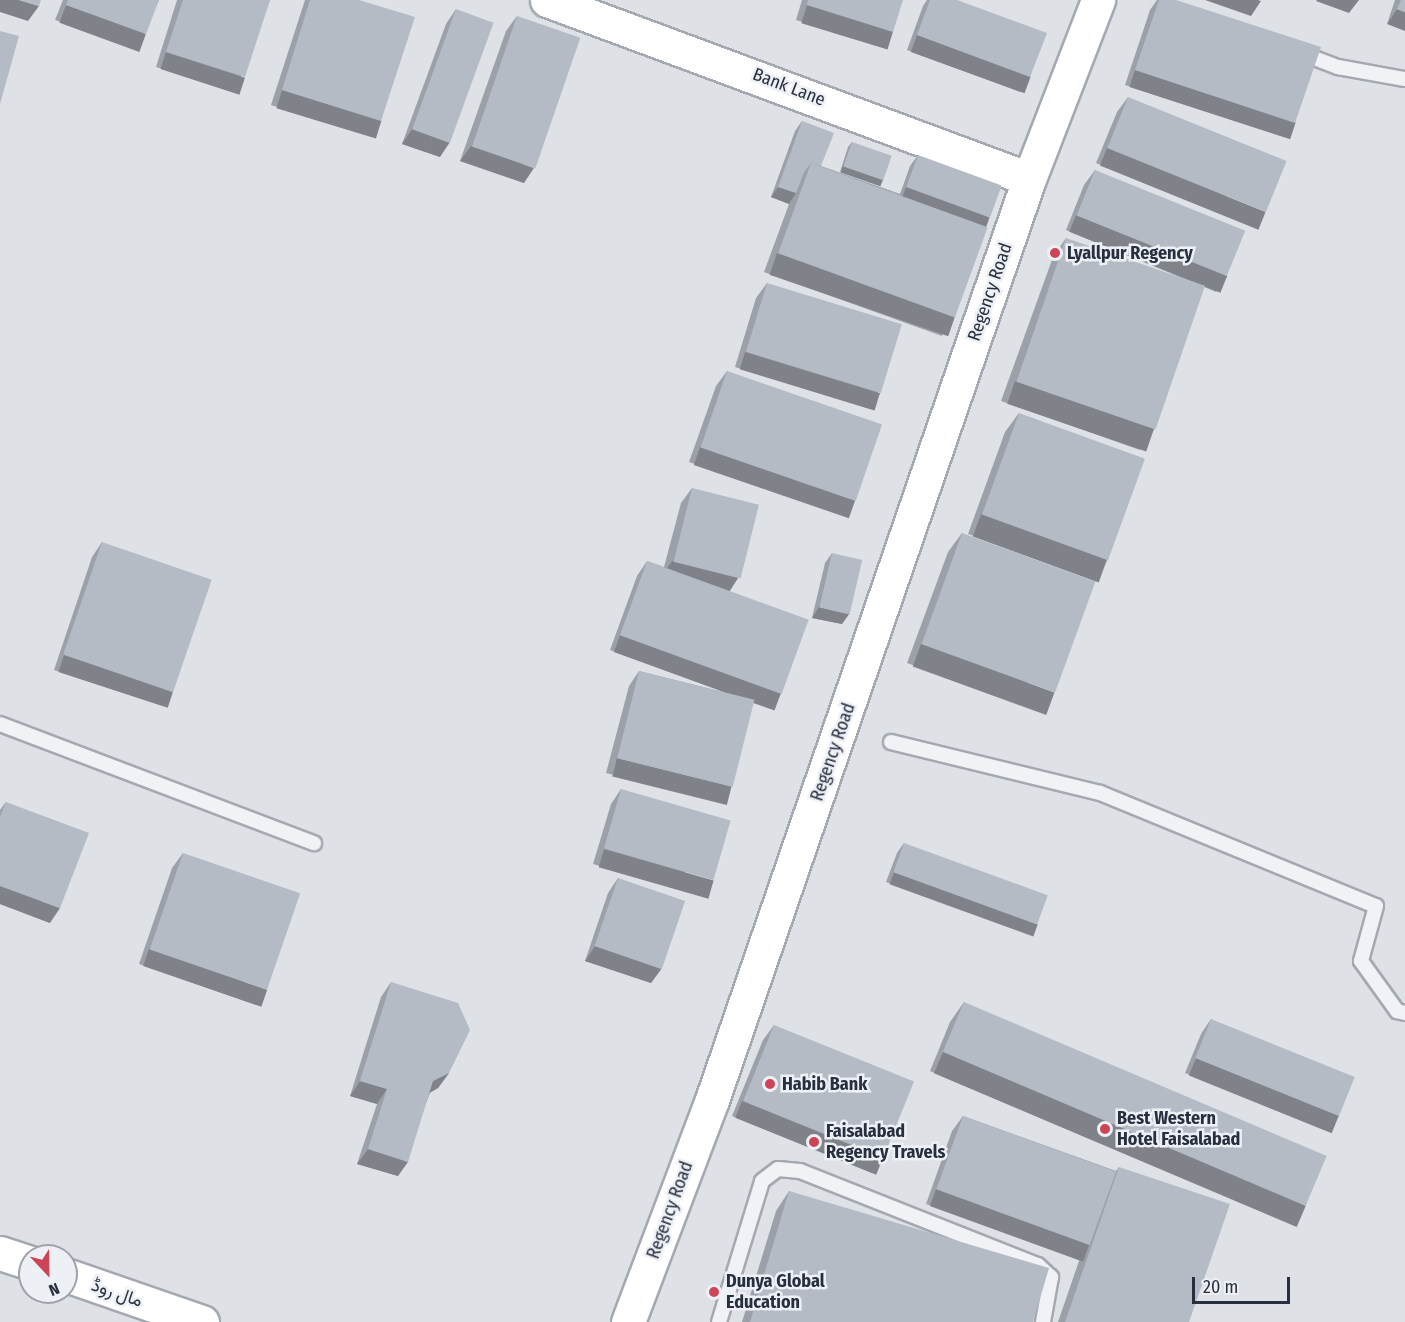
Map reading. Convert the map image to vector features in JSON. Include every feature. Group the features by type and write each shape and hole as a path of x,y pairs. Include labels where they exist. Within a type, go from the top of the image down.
{"street":[{"name":"Bank Lane","path":"548,0 1029,179"},
{"name":"Regency Road","path":"628,1322 712,1100 1029,179 1098,0"},
{"path":"0,1253 18,1259"},
{"name":"مال روڈ","path":"78,1279 202,1322"}],"lane":[{"path":"1283,46 1338,67 1405,79"},
{"path":"0,724 314,843"},
{"path":"891,742 1100,793 1376,906 1361,961 1397,1011 1405,1013"},
{"path":"719,1322 762,1181 778,1169 800,1171 1038,1265 1051,1277 1043,1322"}],"building":[{"path":"19,0 41,0 39,6"},
{"path":"68,0 159,0 146,34 66,5"},
{"path":"183,0 270,0 245,77 166,52"},
{"path":"310,0 359,0 415,17 381,121 282,90"},
{"path":"808,0 903,0 893,32 807,5"},
{"path":"930,0 957,0 1047,33 1030,77 917,35"},
{"path":"1159,0 1176,0 1321,47 1295,123 1135,70"},
{"path":"1401,0 1405,0 1405,12 1397,9"},
{"path":"456,9 494,23 450,143 412,129"},
{"path":"517,16 580,38 535,168 472,146"},
{"path":"0,31 19,36 0,104"},
{"path":"1128,97 1287,161 1266,212 1107,148"},
{"path":"802,121 834,133 821,166 811,163 804,172 796,193 778,187"},
{"path":"852,142 892,156 883,180 844,167"},
{"path":"918,155 1002,185 990,217 906,187"},
{"path":"811,163 988,227 955,318 778,253"},
{"path":"1095,170 1245,231 1227,276 1077,215"},
{"path":"1066,238 1205,286 1156,430 1017,382"},
{"path":"767,283 902,324 881,393 746,352"},
{"path":"727,371 882,424 856,501 701,448"},
{"path":"1019,413 1145,459 1108,560 982,514"},
{"path":"692,488 759,505 741,578 674,562"},
{"path":"962,533 1095,582 1055,692 922,644"},
{"path":"102,542 212,580 173,692 63,655"},
{"path":"832,553 862,560 850,615 819,608"},
{"path":"647,561 809,620 782,694 620,635"},
{"path":"639,671 754,700 733,787 617,758"},
{"path":"621,789 731,820 713,880 604,849"},
{"path":"6,802 89,833 60,908 0,886 0,817"},
{"path":"904,843 1048,895 1037,924 893,872"},
{"path":"183,853 300,893 267,990 150,949"},
{"path":"618,878 685,901 662,969 595,946"},
{"path":"391,982 458,1003 470,1030 449,1073 433,1081 408,1162 368,1149 387,1089 360,1081"},
{"path":"964,1002 1327,1156 1306,1206 943,1052"},
{"path":"1211,1019 1355,1077 1339,1116 1195,1058"},
{"path":"774,1025 914,1082 883,1158 743,1101"},
{"path":"963,1116 1116,1172 1089,1245 936,1189"},
{"path":"1119,1167 1230,1204 1189,1322 1065,1322"},
{"path":"789,1191 1049,1268 1033,1322 750,1322"}],"place":[{"name":"Lyallpur Regency","path":"1055,253"},
{"name":"Habib Bank","path":"770,1084"},
{"name":"Best Western Hotel Faisalabad","path":"1105,1129"},
{"name":"Faisalabad Regency Travels","path":"814,1142"},
{"name":"Dunya Global Education","path":"714,1292"}]}
